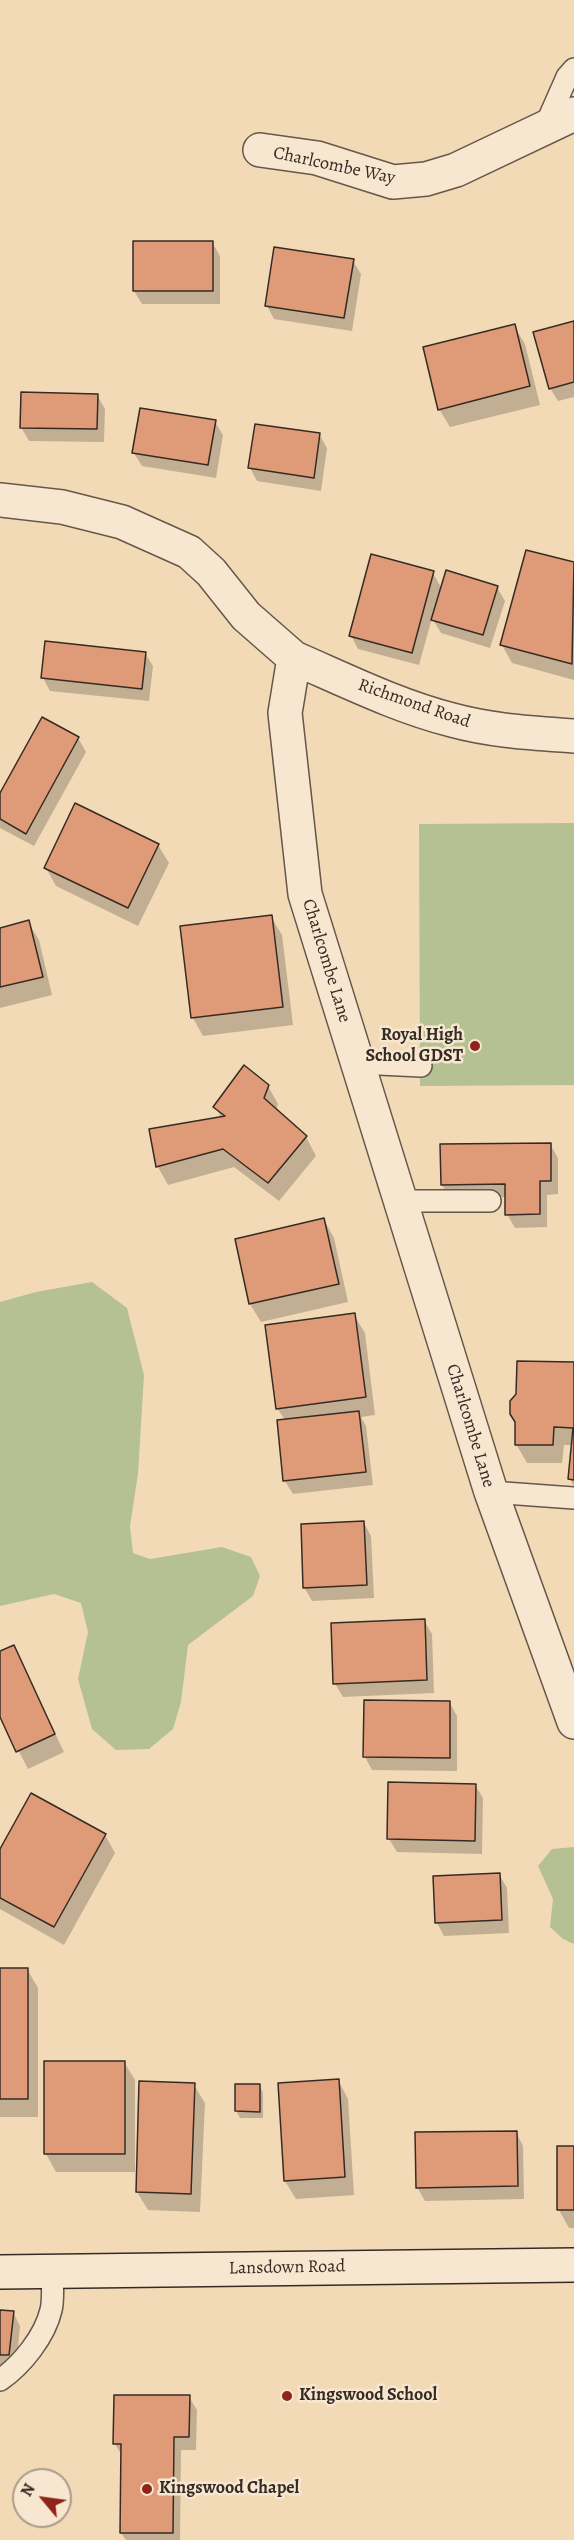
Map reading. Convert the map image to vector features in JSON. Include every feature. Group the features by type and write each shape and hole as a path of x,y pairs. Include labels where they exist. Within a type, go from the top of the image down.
{"street":[{"name":"Charlcombe Way","path":"261,150 317,158 393,182 426,179 456,170 574,114"},
{"path":"0,500 62,507 122,522 189,552 211,572 246,616 294,658"},
{"name":"Richmond Road","path":"294,658 403,704 451,720 500,730 574,736"},
{"name":"Charlcombe Lane","path":"294,658 285,713 305,894 491,1492 574,1722"},
{"name":"Lansdown Road","path":"0,2272 574,2265"}],"lane":[{"path":"544,129 567,77 574,69"},
{"path":"358,1063 421,1065"},
{"path":"400,1201 490,1201"},
{"path":"491,1492 574,1498"},
{"path":"0,2380 27,2355 42,2331 51,2312 52,2272"}],"green space":[{"path":"574,823 574,1085 420,1086 419,824"},
{"path":"92,1282 127,1308 144,1375 138,1474 130,1526 133,1553 150,1559 222,1547 251,1557 260,1576 253,1596 188,1645 181,1702 173,1729 149,1749 116,1750 92,1729 78,1679 88,1632 81,1603 54,1594 0,1606 0,1302 36,1292"},
{"path":"574,1847 574,1944 563,1939 550,1927 553,1899 538,1866 552,1849"}],"building":[{"path":"133,241 213,241 213,291 133,291"},
{"path":"274,247 354,259 344,318 265,306"},
{"path":"574,321 574,382 549,389 533,332"},
{"path":"515,324 530,386 438,410 423,347"},
{"path":"21,392 98,394 97,429 20,428"},
{"path":"140,408 216,420 208,465 132,453"},
{"path":"255,424 320,433 314,478 248,468"},
{"path":"526,550 574,562 572,664 500,645"},
{"path":"371,554 434,571 412,653 349,636"},
{"path":"446,570 498,586 483,635 431,620"},
{"path":"45,641 146,652 142,689 41,678"},
{"path":"42,717 79,737 26,834 0,819 0,793"},
{"path":"75,803 159,844 128,908 44,868"},
{"path":"272,915 283,1007 191,1018 180,926"},
{"path":"29,920 43,977 0,987 0,928"},
{"path":"244,1065 269,1085 264,1098 307,1136 268,1183 223,1149 156,1167 149,1129 225,1116 213,1107"},
{"path":"551,1143 551,1181 540,1181 540,1214 505,1215 505,1184 441,1185 440,1144"},
{"path":"324,1218 339,1284 249,1304 235,1239"},
{"path":"355,1313 366,1397 276,1409 265,1325"},
{"path":"517,1361 574,1362 574,1480 568,1479 573,1428 554,1427 553,1445 515,1445 515,1422 510,1414 510,1401 516,1394"},
{"path":"359,1411 366,1472 283,1481 277,1420"},
{"path":"364,1521 367,1585 303,1588 301,1524"},
{"path":"425,1619 427,1680 333,1684 331,1623"},
{"path":"14,1645 55,1734 16,1752 0,1717 0,1651"},
{"path":"364,1700 450,1701 450,1758 363,1757"},
{"path":"388,1782 476,1784 475,1841 387,1839"},
{"path":"31,1793 106,1834 54,1927 0,1898 0,1849"},
{"path":"500,1873 502,1920 435,1923 433,1876"},
{"path":"0,1968 28,1968 28,2099 0,2099"},
{"path":"44,2061 125,2061 125,2154 44,2154"},
{"path":"339,2079 345,2177 284,2181 278,2083"},
{"path":"139,2081 195,2083 191,2194 136,2192"},
{"path":"235,2084 260,2084 260,2112 235,2111"},
{"path":"517,2131 518,2186 416,2188 415,2132"},
{"path":"557,2146 574,2146 574,2210 557,2210"},
{"path":"0,2310 14,2311 9,2355 0,2355"},
{"name":"Kingswood Chapel","path":"114,2395 190,2395 189,2437 174,2437 173,2533 120,2533 121,2444 113,2444"}],"place":[{"name":"Royal High School GDST","path":"475,1046"},
{"name":"Kingswood School","path":"287,2396"},
{"name":"Kingswood Chapel","path":"147,2489"}]}
